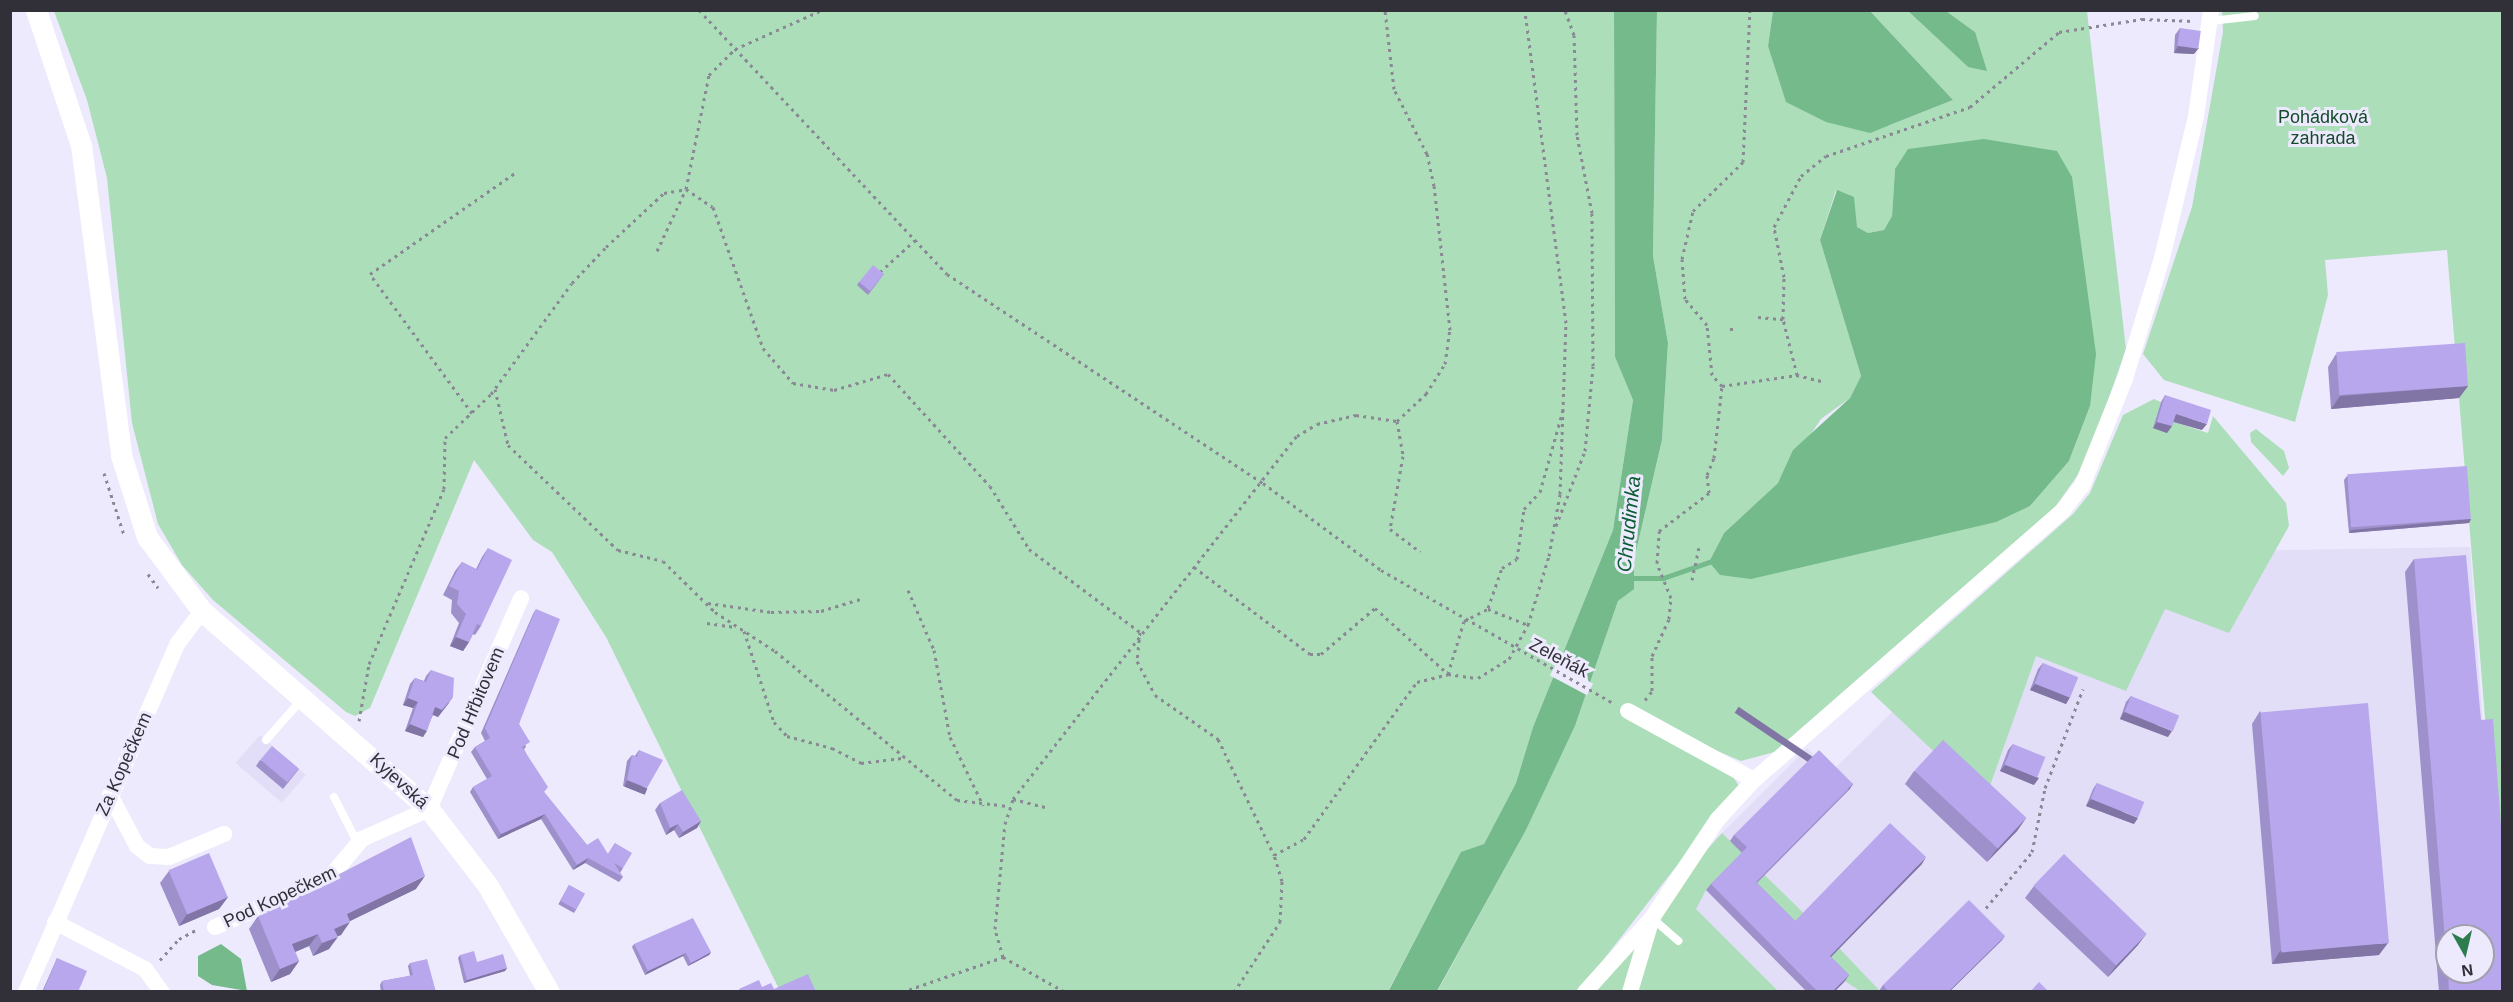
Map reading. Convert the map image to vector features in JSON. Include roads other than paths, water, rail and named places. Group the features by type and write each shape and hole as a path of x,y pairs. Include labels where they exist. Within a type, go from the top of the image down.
{"street":[{"name":"Kyjevská","path":"36,10 72,109 87,176 130,495 158,558 202,611 354,740 429,809 488,886 549,992"},
{"path":"1585,992 1652,918 1691,854 1754,780 2046,526 2082,486 2125,379 2162,258 2196,116 2211,16"},
{"name":"Pod Hřbitovem","path":"429,809 521,598"},
{"name":"Za Kopečkem","path":"26,992 178,643 202,611"},
{"path":"1634,714 1754,780"},
{"path":"110,795 137,846 150,856 169,857 224,834"},
{"name":"Pod Kopečkem","path":"215,927 330,877 358,844 429,809"},
{"path":"1630,992 1652,918"},
{"path":"56,922 152,974 162,992"}],"lane":[{"path":"2211,16 2255,16"},
{"path":"266,740 303,698"},
{"path":"334,797 358,844"},
{"path":"1652,918 1678,941"}],"water":[{"name":"Chrudimka","path":"1614,11 1657,11 1653,256 1668,343 1662,440 1634,560 1634,589 1618,601 1575,726 1526,830 1437,991 1388,992 1461,852 1484,844 1516,783 1533,727 1613,530 1633,400 1615,357"},
{"path":"1773,11 1870,11 1953,100 1870,133 1826,122 1786,102 1768,46"},
{"path":"1908,11 1946,11 1975,32 1987,71 1968,67"},
{"path":"1984,139 2057,151 2072,177 2096,354 2090,406 2069,461 2030,506 1996,522 1751,579 1720,575 1709,562 1724,533 1778,483 1793,450 1850,398 1861,376 1820,240 1837,190 1854,197 1857,227 1868,233 1884,230 1892,216 1895,169 1908,149"},
{"path":"221,944 241,959 247,991 212,985 198,976 198,956"}],"waterway":[{"name":"Chrudimka","path":"1627,578 1663,578 1709,562"}],"park label":[{"name":"Pohádková zahrada","path":"2323,128"}]}
